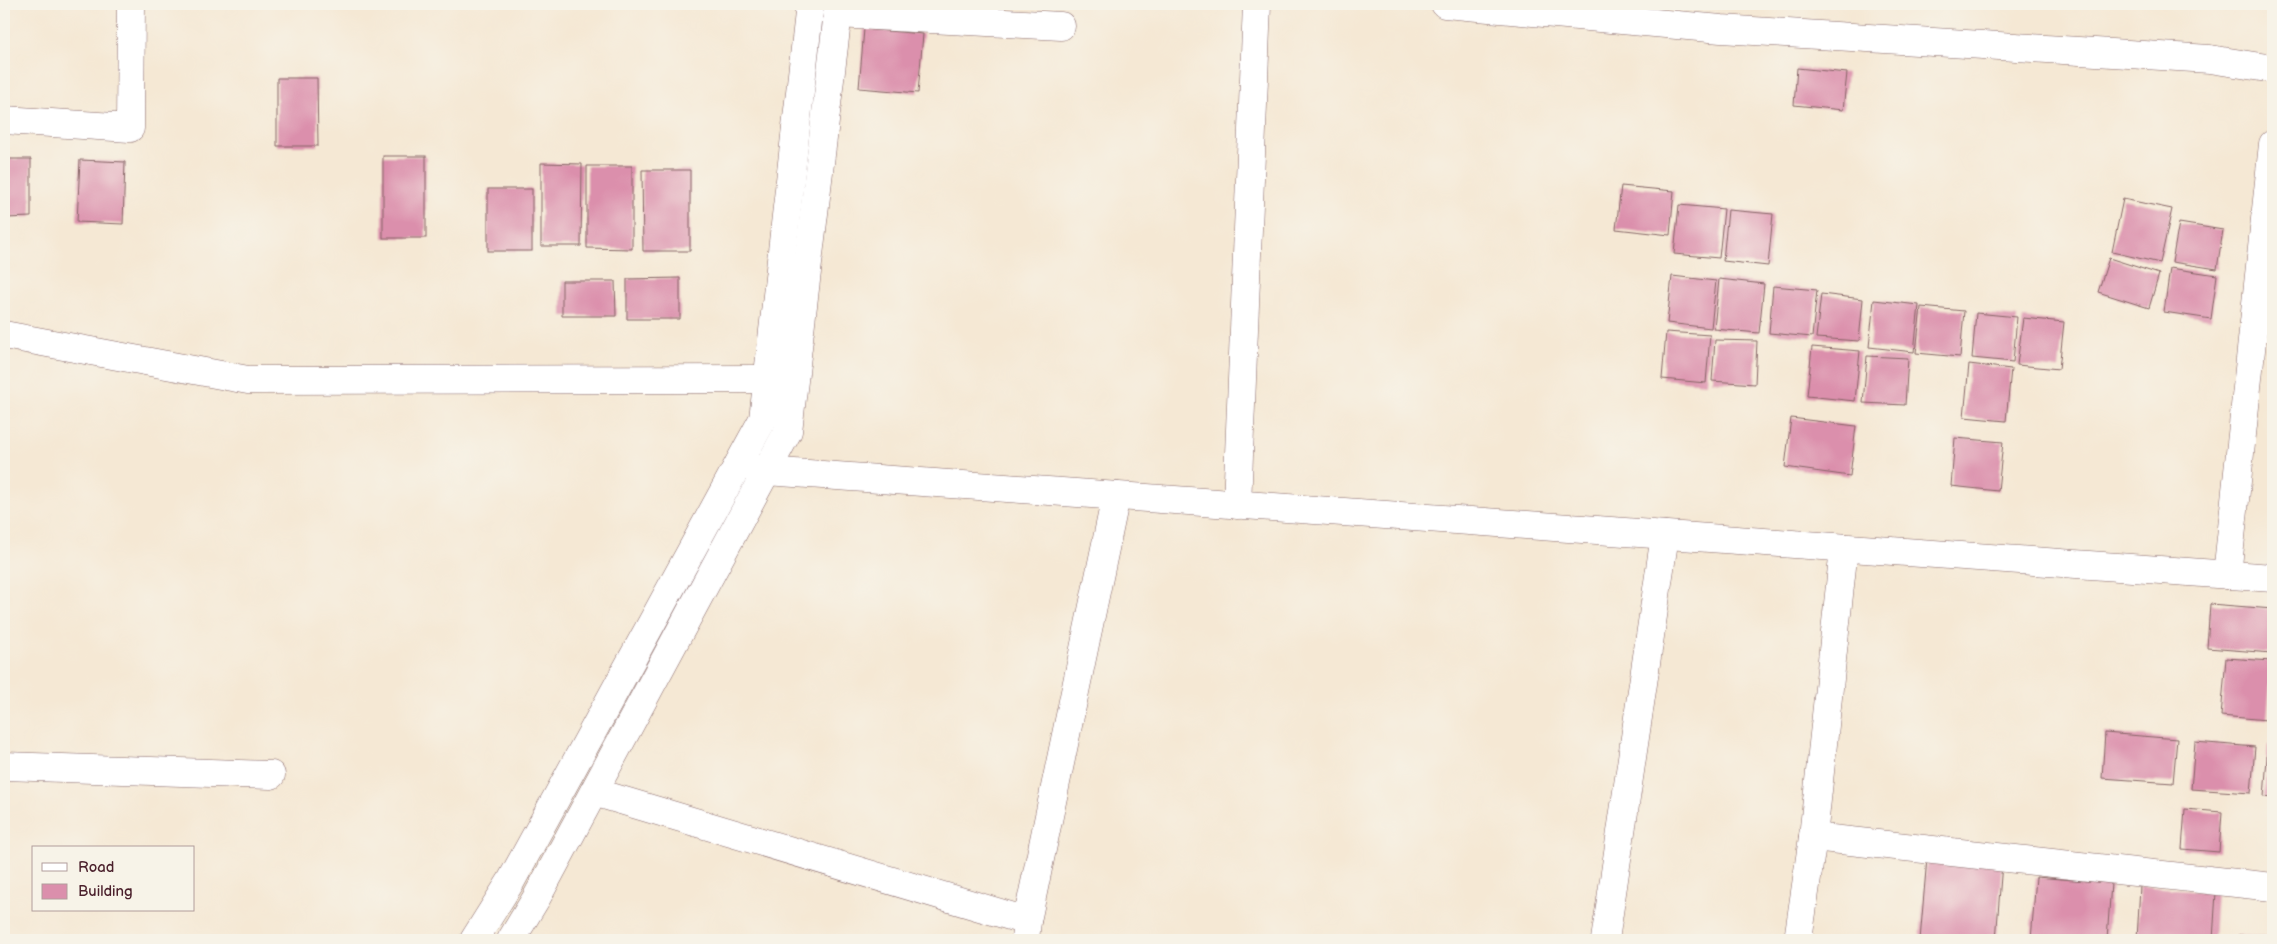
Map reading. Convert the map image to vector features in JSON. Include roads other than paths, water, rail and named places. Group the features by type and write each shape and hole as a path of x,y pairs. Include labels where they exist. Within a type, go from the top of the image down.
{"street":[{"path":"4,120 130,128 131,4"},
{"path":"474,940 511,881 763,419 810,4"},
{"path":"1237,505 1257,4"},
{"path":"1445,4 1721,29 2210,59 2273,68"},
{"path":"511,940 594,792 788,431 838,9 1062,26"},
{"path":"2228,575 2273,144"},
{"path":"4,335 248,380 767,379"},
{"path":"739,464 766,471 2273,578"},
{"path":"594,792 1026,930 1116,496"},
{"path":"1605,940 1665,534"},
{"path":"1798,940 1813,837 1844,548"},
{"path":"4,766 271,775"},
{"path":"1813,837 2273,886"}]}
